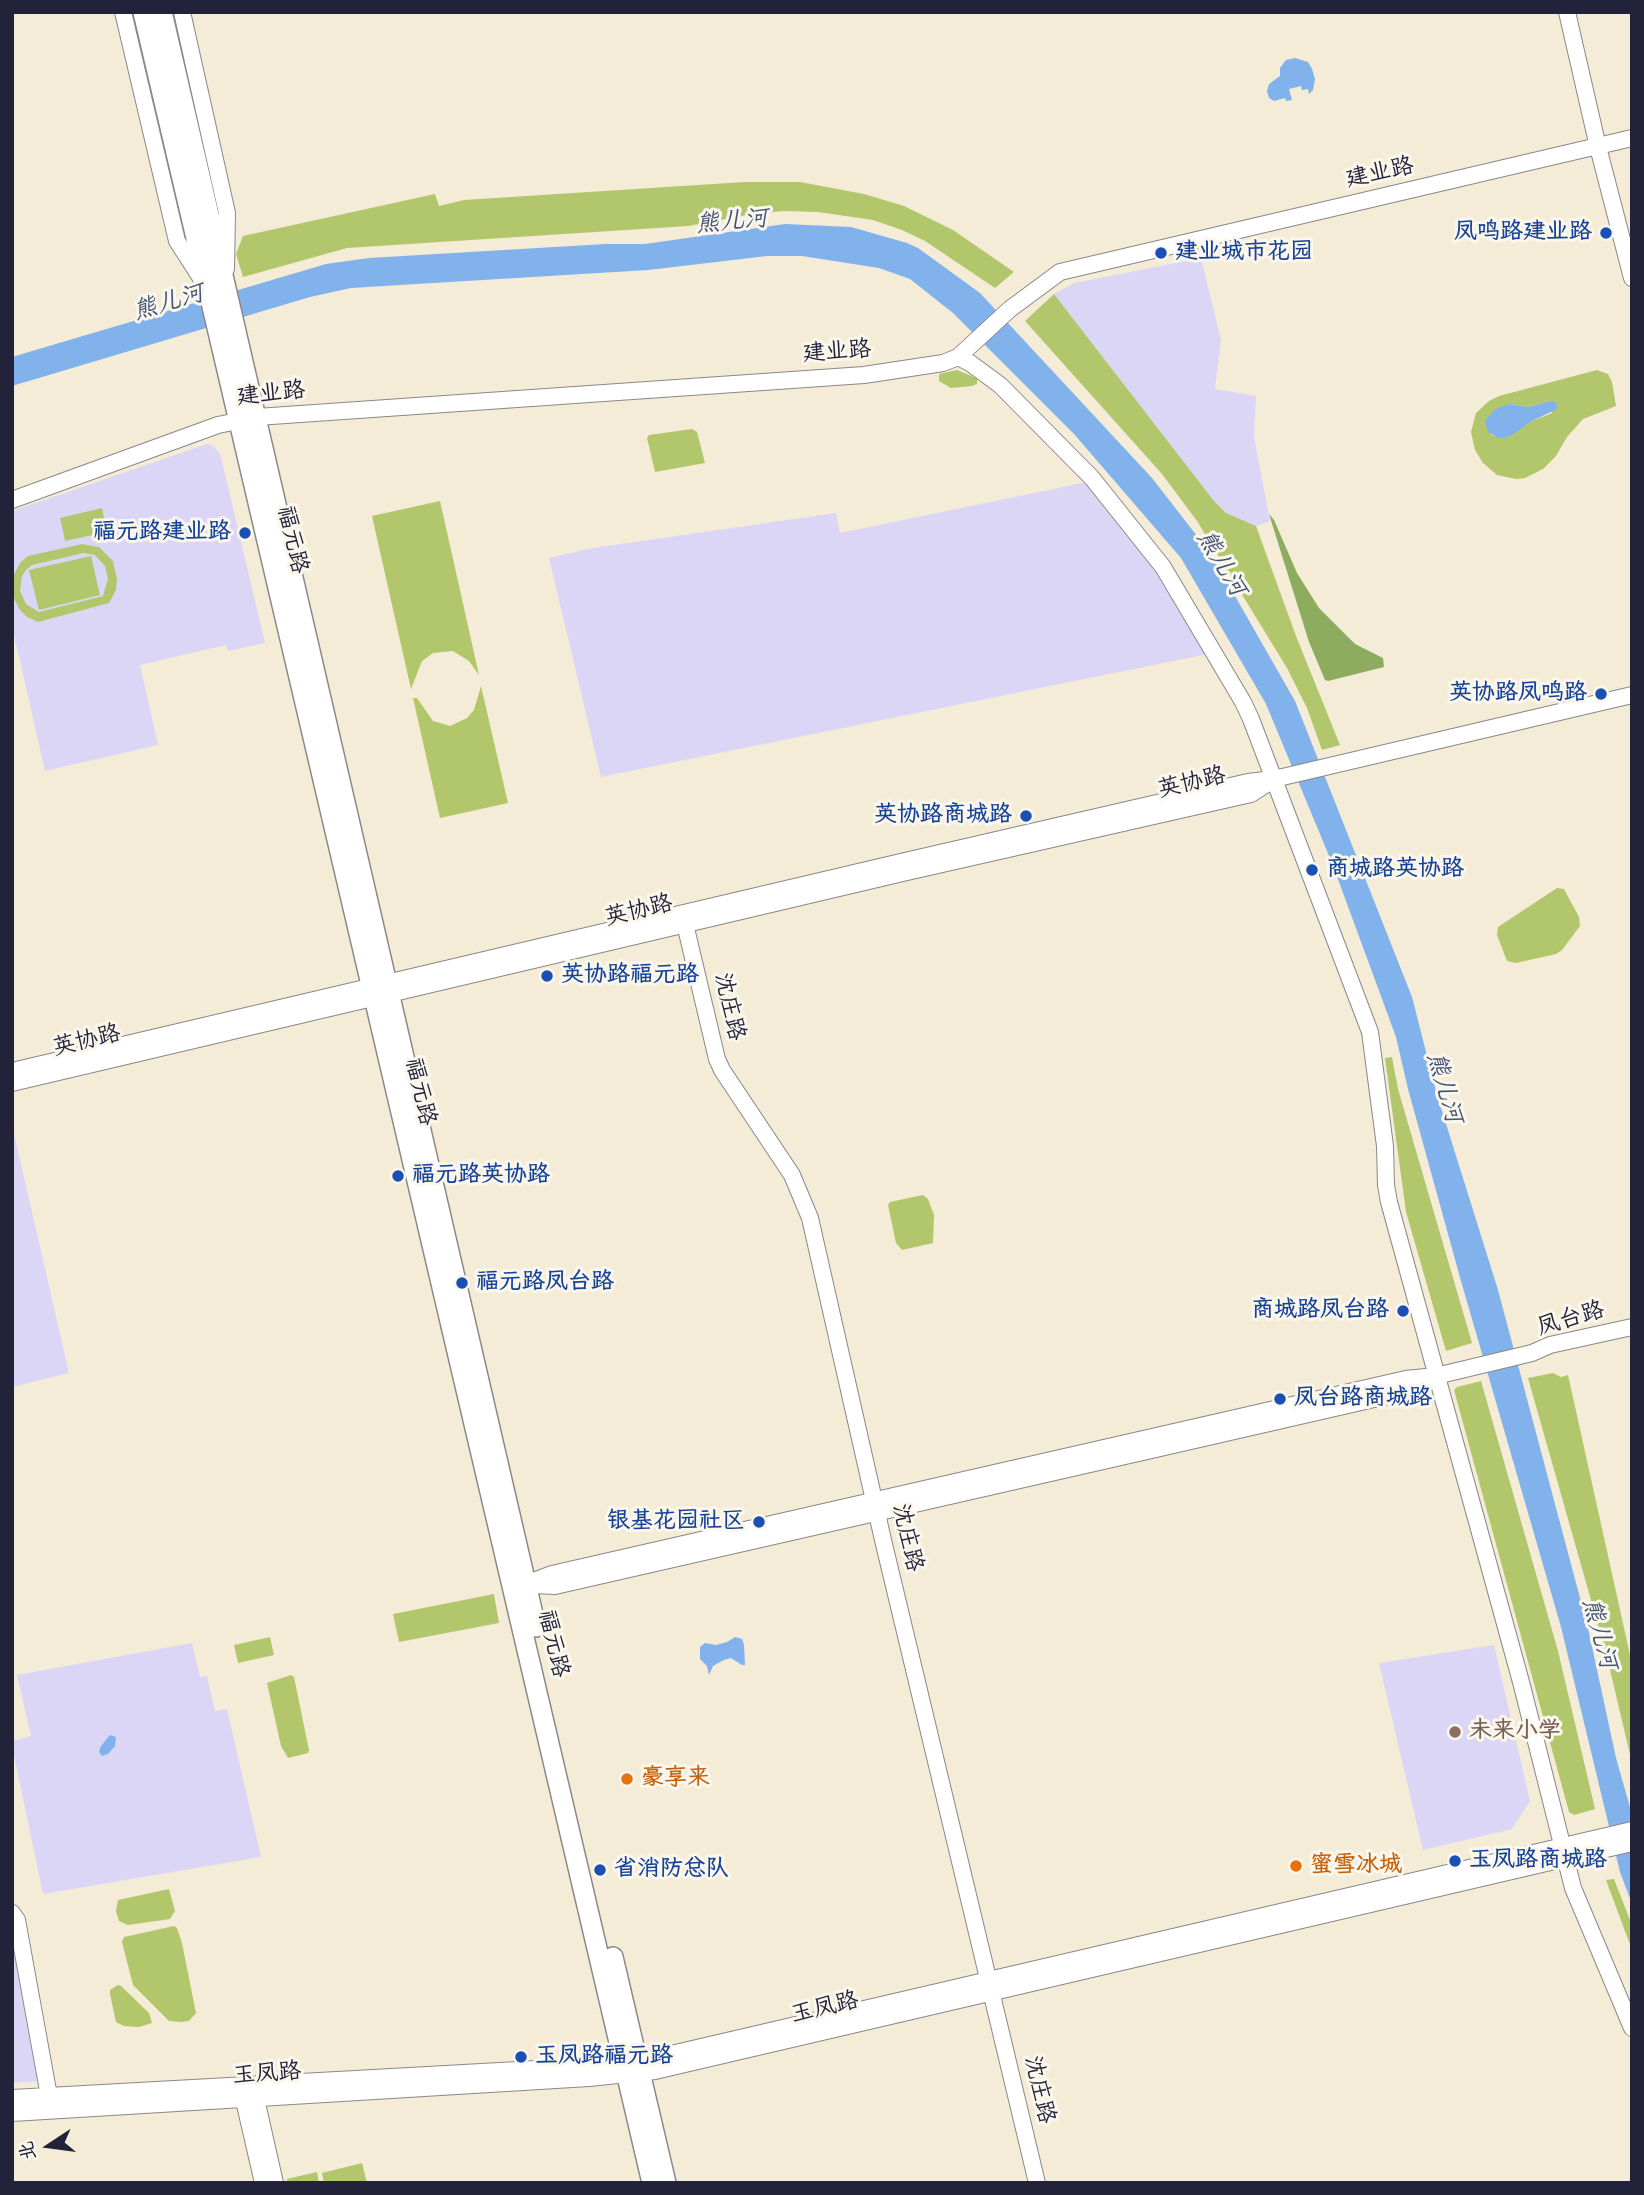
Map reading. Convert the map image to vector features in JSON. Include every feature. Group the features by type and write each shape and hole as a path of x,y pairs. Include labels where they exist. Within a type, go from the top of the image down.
{"main road":[{"name":"福元路","path":"143,12 217,289"},
{"name":"福元路","path":"162,12 217,289 380,990 519,1609 632,2067 666,2183"},
{"name":"福元路","path":"380,990 526,1584 632,2067 652,2183"}],"street":[{"path":"123,12 177,241 217,289"},
{"path":"182,12 227,212 217,289"},
{"path":"1567,12 1598,148 1632,278"},
{"name":"建业路","path":"12,500 186,436 247,418 876,374 928,366 958,357 1010,309 1052,276 1074,267 1632,138"},
{"path":"958,357 970,362 1000,385 1084,469 1163,567 1243,702 1279,778 1370,1032 1385,1146 1389,1202 1521,1682 1573,1888 1632,2028"},
{"name":"英协路","path":"12,1083 905,860 1248,782 1279,778 1632,695"},
{"name":"英协路","path":"12,1071 685,924 1251,794 1279,778"},
{"name":"沈庄路","path":"685,924 722,1070 792,1175 810,1218 875,1507 1037,2183"},
{"name":"凤台路","path":"1532,1353 1550,1345 1632,1327"},
{"name":"凤台路","path":"1532,1353 1552,1356 1632,1338"},
{"path":"526,1584 555,1587 875,1507 1409,1391 1436,1376 1532,1353"},
{"name":"玉凤路","path":"1593,1846 1632,1830"},
{"name":"玉凤路","path":"12,2113 572,2067 677,2067 990,1987 1566,1852 1593,1846 1632,1843"},
{"path":"1566,1852 1583,1884 1632,1999"},
{"path":"12,1913 17,1920 49,2096"},
{"path":"248,2092 263,2183"},
{"path":"248,2092 275,2183"},
{"name":"玉凤路","path":"12,2098 248,2092"}],"shaded area":[{"path":"1201,258 1221,340 1215,389 1256,396 1254,437 1270,521 1256,526 1226,513 1214,501 1054,294 1074,283"},
{"path":"207,444 220,453 265,643 228,651 226,645 140,665 158,745 45,771 12,626 12,511"},
{"path":"1087,482 1139,544 1208,654 601,777 549,558 593,548 836,513 840,533"},
{"path":"12,1125 69,1373 12,1387"},
{"path":"192,1643 200,1677 207,1676 215,1711 227,1709 261,1857 43,1894 12,1746 12,1741 31,1736 17,1675"},
{"name":"未来小学","path":"1494,1645 1530,1801 1512,1829 1423,1850 1379,1663"},
{"path":"12,1919 41,2081 12,2083"}],"green space":[{"path":"745,182 800,182 864,194 904,206 953,230 1014,272 995,288 925,241 902,230 873,220 818,212 783,211 688,226 347,248 243,277 236,254 243,236 435,194 439,206 464,200"},
{"path":"1054,294 1214,501 1226,513 1256,526 1340,745 1322,750 1307,708 1287,668 1197,521 1162,474 1025,321"},
{"path":"957,370 977,379 977,384 951,388 939,381 939,374"},
{"path":"1597,370 1608,374 1616,406 1583,419 1543,469 1525,478 1516,479 1497,475 1483,463 1475,450 1471,432 1476,413 1499,396","holes":["1550,401 1552,413 1530,422 1505,438 1491,435 1510,404 1529,407"]},
{"path":"692,429 697,432 705,463 655,472 647,438 649,435"},
{"path":"440,501 479,675 469,661 453,651 433,653 422,661 411,689 372,516"},
{"path":"102,508 107,532 65,541 60,518"},
{"path":"1269,514 1297,573 1319,608 1355,644 1383,658 1384,667 1325,680 1309,642"},
{"path":"82,544 99,547 113,561 117,579 116,590 109,603 38,622 20,610 12,595 12,578 20,563 28,556","holes":["84,553 95,555 105,566 108,579 103,596 39,612 26,604 20,591 22,576 32,565"]},
{"path":"91,556 100,595 39,610 29,570"},
{"path":"481,686 508,803 440,818 413,698 417,698 433,721 450,726 467,718 474,710"},
{"path":"1557,888 1564,889 1579,917 1580,926 1556,954 1516,963 1507,961 1497,935 1498,927"},
{"path":"1392,1057 1398,1089 1472,1343 1446,1351 1406,1212 1385,1058"},
{"path":"923,1195 928,1199 934,1215 933,1243 902,1250 896,1243 888,1205 890,1202"},
{"path":"1553,1373 1561,1377 1568,1375 1632,1664 1632,1763 1606,1653 1528,1378"},
{"path":"1481,1381 1558,1651 1595,1809 1574,1815 1569,1812 1454,1390"},
{"path":"494,1594 499,1623 399,1642 393,1614"},
{"path":"270,1637 274,1655 238,1663 234,1645"},
{"path":"291,1675 294,1677 309,1750 308,1753 288,1758 281,1746 267,1683"},
{"path":"1614,1879 1632,1925 1632,1950 1606,1880"},
{"path":"169,1889 175,1911 170,1919 128,1925 119,1921 116,1911 118,1900"},
{"path":"174,1926 182,1943 196,2013 189,2021 181,2022 169,2021 133,1985 122,1942 124,1937"},
{"path":"118,1985 149,2013 152,2023 139,2027 124,2026 116,2022 110,1990"},
{"path":"362,2163 367,2183 324,2183 322,2173"},
{"path":"317,2172 319,2183 288,2183 287,2179"}],"water":[{"path":"1295,58 1308,62 1312,69 1315,79 1313,90 1309,94 1308,89 1302,90 1301,86 1289,89 1292,100 1286,101 1285,98 1274,101 1269,98 1269,84 1280,76 1280,68 1286,60"},
{"path":"785,224 851,227 907,243 980,293 1152,478 1211,554 1295,701 1412,997 1437,1095 1498,1290 1588,1628 1616,1758 1632,1814 1632,1904 1620,1872 1561,1627 1461,1281 1396,1037 1332,863 1266,704 1181,558 1074,434 953,313 910,279 879,268 802,256 767,256 648,270 351,288 310,297 12,386 12,357 326,264 369,258 645,244"},
{"path":"1554,401 1557,409 1530,422 1512,435 1498,438 1488,432 1485,421 1500,407 1510,404 1529,407"},
{"path":"735,1637 742,1639 745,1665 731,1658 713,1666 709,1675 707,1666 700,1659 700,1647 705,1643 716,1645 727,1642"},
{"path":"110,1735 116,1737 115,1746 102,1756 99,1752 101,1746"}],"place":[{"name":"凤鸣路建业路","path":"1606,233"},
{"name":"建业城市花园","path":"1161,253"},
{"name":"福元路建业路","path":"245,533"},
{"name":"英协路凤鸣路","path":"1601,694"},
{"name":"英协路商城路","path":"1026,816"},
{"name":"商城路英协路","path":"1312,870"},
{"name":"英协路福元路","path":"547,976"},
{"name":"福元路英协路","path":"398,1176"},
{"name":"福元路凤台路","path":"462,1283"},
{"name":"商城路凤台路","path":"1403,1311"},
{"name":"凤台路商城路","path":"1280,1399"},
{"name":"银基花园社区","path":"759,1522"},
{"name":"未来小学","path":"1455,1732"},
{"name":"豪享来","path":"627,1779"},
{"name":"玉凤路商城路","path":"1455,1861"},
{"name":"蜜雪冰城","path":"1296,1866"},
{"name":"省消防总队","path":"600,1870"},
{"name":"玉凤路福元路","path":"521,2057"}],"water label":[{"name":"熊儿河","path":"732,223"},
{"name":"熊儿河","path":"169,304"},
{"name":"熊儿河","path":"1220,564"},
{"name":"熊儿河","path":"1443,1088"},
{"name":"熊儿河","path":"1598,1634"}]}
